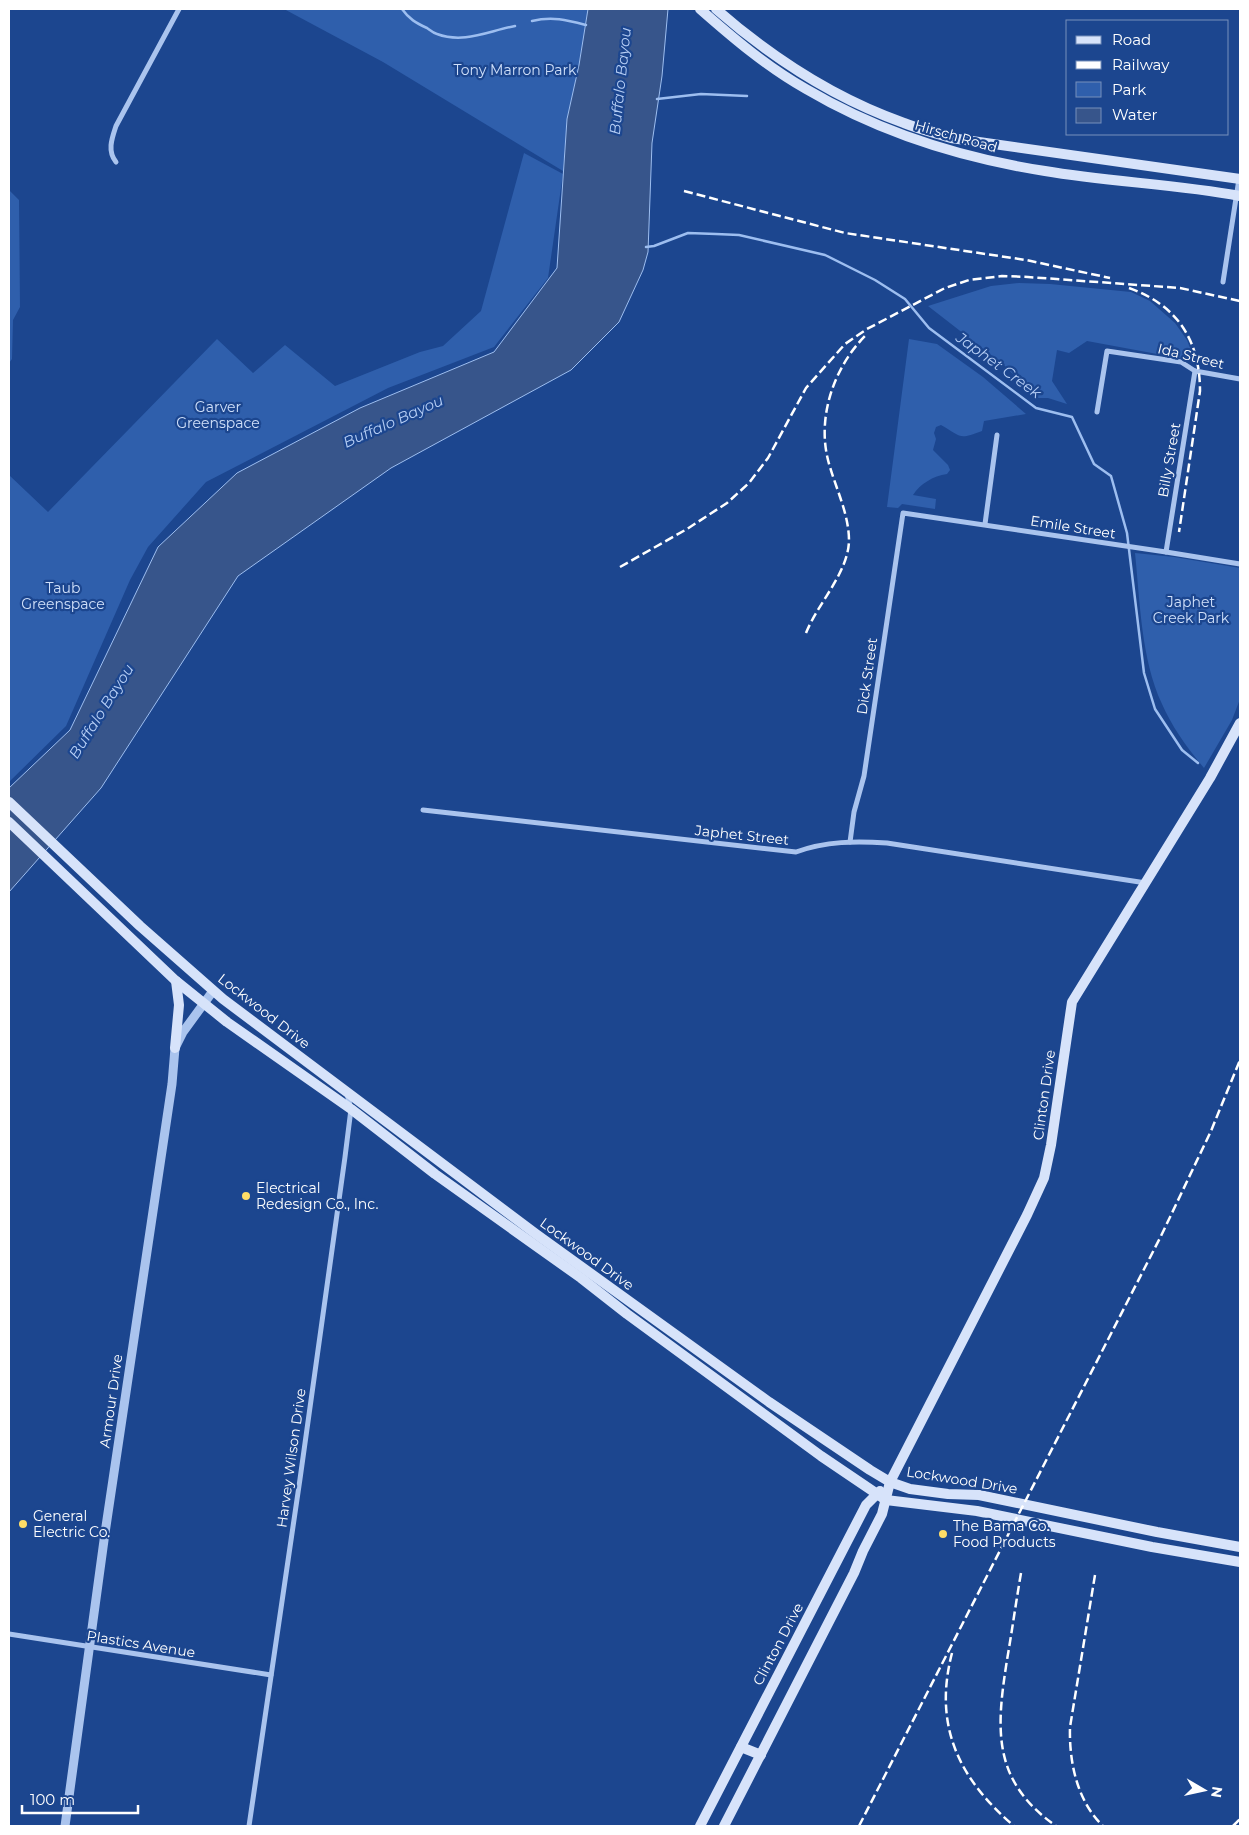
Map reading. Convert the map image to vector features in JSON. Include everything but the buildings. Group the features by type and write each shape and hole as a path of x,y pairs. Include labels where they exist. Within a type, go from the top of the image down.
{"main road":[{"name":"Hirsch Road","path":"700,9 739,36 801,74 856,104 905,124 951,138 1240,178"},
{"name":"Hirsch Road","path":"716,9 739,36 769,65 805,89 881,126 948,151 1046,172 1238,196"},
{"name":"Clinton Drive","path":"724,1826 854,1573 882,1514 882,1497 1027,1215 1044,1178 1051,1145 1072,1002 1210,778 1240,723"},
{"name":"Lockwood Drive","path":"9,802 140,926 213,991 443,1165 580,1278 739,1396 882,1497 977,1511 1152,1547 1240,1562"},
{"name":"Lockwood Drive","path":"9,822 176,981 227,1022 351,1109 435,1174 510,1221 746,1386 890,1482 910,1489 988,1497 1158,1532 1240,1546"},
{"path":"175,1048 179,1005 176,981"},
{"path":"435,1174 443,1165"},
{"path":"711,1375 717,1365"},
{"path":"739,1396 746,1386"},
{"path":"786,1430 793,1418"},
{"name":"Clinton Drive","path":"700,1826 866,1505 882,1497"},
{"path":"742,1747 761,1755"}],"street":[{"path":"116,162 113,159 110,144 116,126 179,9"},
{"path":"1223,282 1240,178"},
{"name":"Ida Street","path":"1097,412 1107,351 1181,362 1195,371 1240,379"},
{"name":"Billy Street","path":"1166,552 1195,371"},
{"path":"985,524 997,435"},
{"name":"Emile Street","path":"902,513 985,524 1240,564"},
{"name":"Dick Street","path":"850,842 854,812 864,776 902,513"},
{"name":"Japhet Street","path":"423,810 796,852 817,845 850,842 887,843 1146,883"},
{"name":"Armour Drive","path":"64,1826 175,1048 183,1032 213,991"},
{"name":"Harvey Wilson Drive","path":"249,1826 300,1479 351,1109 347,1092"},
{"name":"Plastics Avenue","path":"9,1634 271,1675"}],"green space":[{"name":"Tony Marron Park","path":"284,9 588,9 579,65 567,119 563,171 383,62"},
{"name":"Garver Greenspace","path":"524,153 563,174 548,278 494,347 388,388 206,482 148,547 130,580 66,726 9,782 9,475 48,512 217,339 253,373 285,345 335,386 420,352 443,346 481,311"},
{"path":"9,190 19,200 20,307 13,320 12,359 9,363"},
{"path":"1019,283 1131,292 1150,301 1175,323 1187,340 1195,361 1087,341 1069,353 1057,350 1052,381 1067,404 1048,398 1036,398 1004,365 928,306 991,286"},
{"path":"909,339 937,344 983,377 1026,414 984,421 982,431 968,436 957,435 941,425 936,427 934,433 936,439 933,450 948,465 950,470 947,474 927,481 913,495 936,499 935,509 902,504 898,508 887,507"},
{"name":"Japhet Creek Park","path":"1135,553 1174,557 1240,568 1240,699 1232,720 1204,768 1175,729 1155,687 1142,630"}],"water":[{"name":"Buffalo Bayou","path":"588,9 668,9 662,76 652,143 648,252 643,270 619,322 571,370 391,468 238,576 101,788 9,892 9,788 70,730 158,547 237,473 360,408 494,352 557,268 567,119 579,65"}],"waterway":[{"path":"402,9 416,22 434,33 447,37 476,36 515,26"},
{"path":"532,21 553,19 586,25"},
{"path":"657,99 701,94 747,96"},
{"name":"Japhet Creek","path":"646,247 654,246 688,233 739,235 825,255 875,280 905,299 929,328 1036,408 1072,417 1094,464 1111,476 1127,533 1144,673 1155,709 1182,750 1198,763"}],"railway":[{"path":"684,191 845,233 1026,260 1110,278"},
{"path":"620,567 687,529 727,503 749,483 768,458 806,388 845,344 867,329 945,288 969,280 1002,276 1028,277 1180,288 1240,301"},
{"path":"1129,288 1146,295 1173,315 1190,340 1196,356 1200,391 1179,532"},
{"path":"806,633 844,565 849,541 847,522 826,449 826,413 836,378 855,347 867,334"},
{"path":"859,1826 1161,1236 1211,1131 1240,1060"},
{"path":"1021,1573 1003,1685 1001,1709 1003,1752 1009,1772 1020,1791 1035,1809 1056,1826"},
{"path":"1095,1575 1070,1727 1070,1740 1076,1780 1087,1805 1103,1826"},
{"path":"952,1653 947,1679 946,1704 949,1727 955,1749 965,1770 978,1789 1014,1826"},
{"path":"1233,1826 1240,1819"}],"place":[{"name":"Electrical Redesign Co., Inc.","path":"246,1196"},
{"name":"General Electric Co.","path":"23,1524"},
{"name":"The Bama Co. Food Products","path":"943,1534"}],"park label":[{"name":"Taub Greenspace","path":"63,596"}]}
